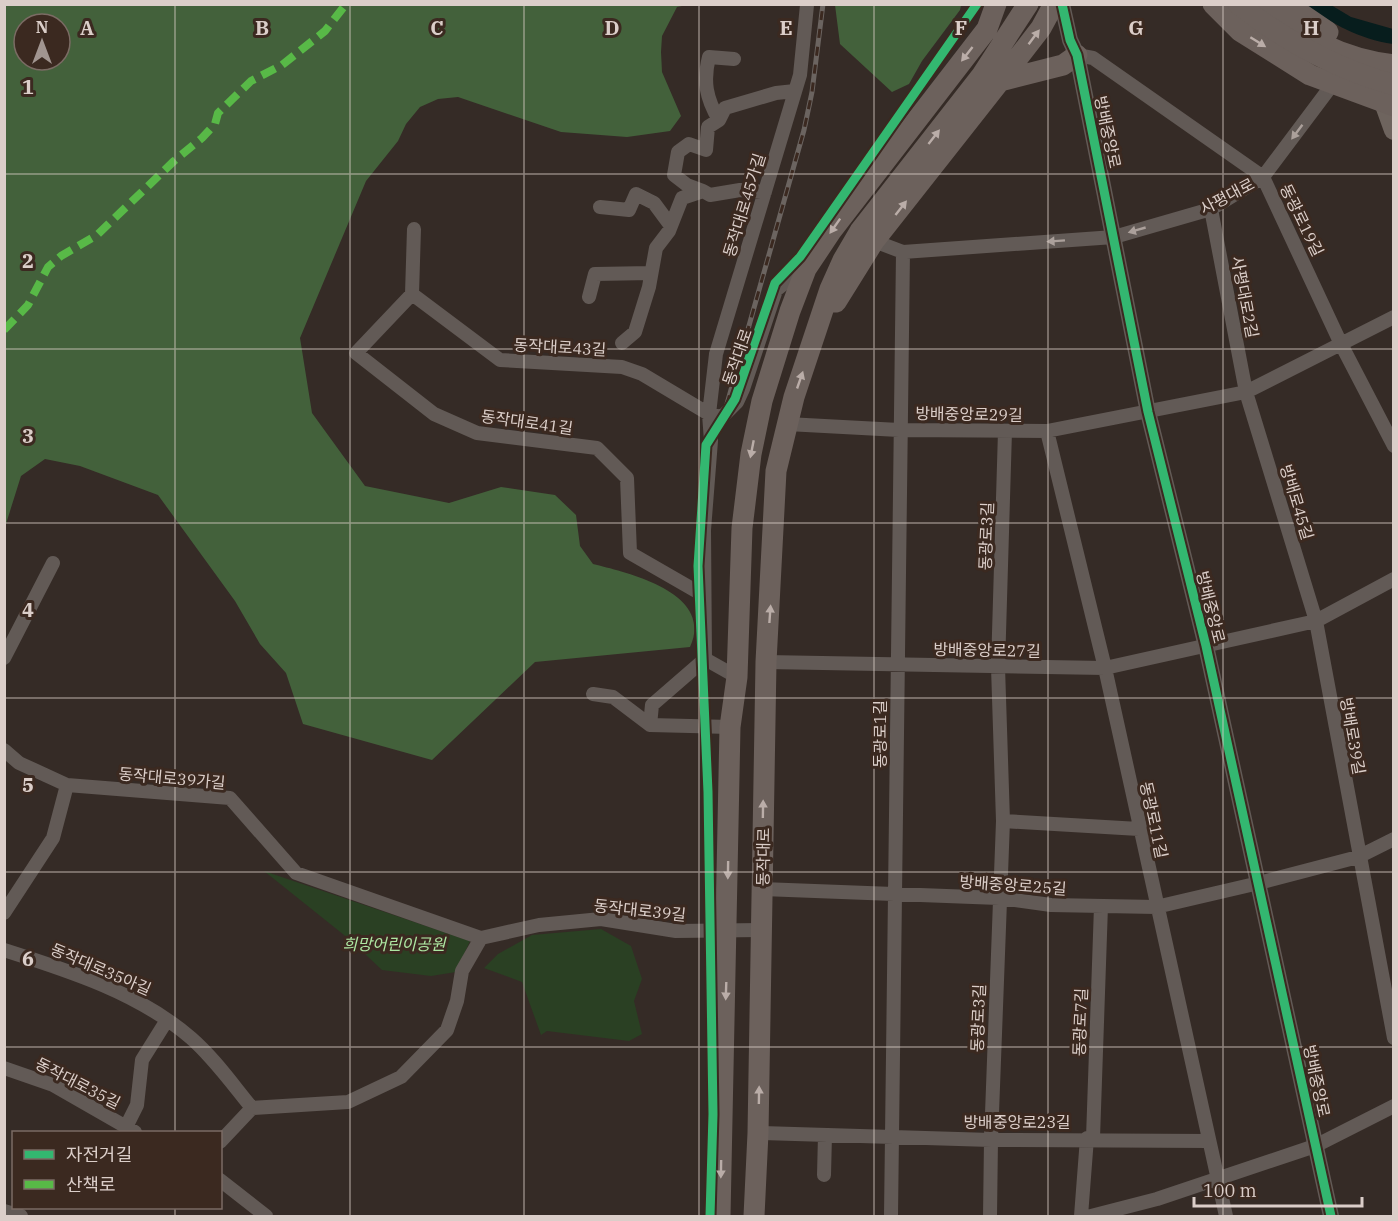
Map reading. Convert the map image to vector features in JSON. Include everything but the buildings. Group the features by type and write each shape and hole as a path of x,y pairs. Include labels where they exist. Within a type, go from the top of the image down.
{"main road":[{"name":"동작대로","path":"720,1216 728,932 730,727 737,677 742,528 751,454 762,401 803,276 860,191 987,29 996,4"},
{"name":"동작대로","path":"754,1216 758,1133 766,662 776,471 787,424 830,289 860,231 982,75 1028,4"},
{"name":"동작대로","path":"820,325 874,242 1041,28 1054,4"},
{"path":"1213,4 1240,31 1310,75 1332,85 1390,97"},
{"path":"1238,4 1264,24 1322,59 1370,78 1390,97"},
{"path":"1260,4 1286,24 1342,55 1390,64"},
{"path":"1287,4 1351,47 1390,64"},
{"path":"1000,81 1063,65 1077,55"},
{"path":"1390,64 1390,97 1394,130"},
{"path":"790,311 800,308 813,312 820,325"}],"street":[{"name":"방배중앙로","path":"1062,4 1070,40 1077,55 1148,412 1206,646 1331,1216"},
{"name":"동작대로45가길","path":"709,414 716,354 801,75 807,5"},
{"name":"동광로19길","path":"1077,55 1093,58 1263,177 1341,344 1394,446"},
{"path":"719,120 708,96 705,72 710,57 734,59"},
{"name":"사평대로","path":"1114,237 1211,209 1263,177 1332,85"},
{"path":"765,192 741,190 711,195 687,185 674,175 678,152 688,144 706,150 708,127 719,120 725,108 776,93 795,91"},
{"path":"622,343 635,332 656,248 671,226 682,198 703,190"},
{"path":"600,207 629,210 636,194 654,203 671,226"},
{"name":"사평대로2길","path":"1211,209 1246,392"},
{"path":"412,294 414,229"},
{"path":"874,242 903,252 1114,237"},
{"name":"동광로1길","path":"891,1216 897,896 896,665 903,252"},
{"path":"589,297 595,274 651,273"},
{"name":"동작대로","path":"709,414 722,417 737,402 776,290 786,282 803,276"},
{"name":"동작대로43길","path":"412,294 500,360 622,367 642,374 709,414"},
{"name":"동작대로41길","path":"412,294 356,353 434,414 477,433 597,448 627,478 630,553 703,595"},
{"path":"1148,412 1246,392 1394,317"},
{"name":"방배로45길","path":"1246,392 1316,621"},
{"name":"방배중앙로29길","path":"787,424 899,430 1047,431 1148,412"},
{"path":"705,659 703,595 711,441 709,414"},
{"name":"동광로3길","path":"990,1216 1003,821 998,667 1005,431"},
{"name":"동광로11길","path":"1047,431 1105,668 1226,1216"},
{"path":"4,658 53,564"},
{"name":"방배중앙로27길","path":"766,662 1105,668 1316,621 1394,579"},
{"name":"방배로39길","path":"1316,621 1358,857 1394,1038"},
{"path":"705,659 737,677"},
{"path":"650,725 652,705 705,659"},
{"path":"593,694 613,697 650,725 730,727"},
{"name":"동작대로39가길","path":"4,750 19,763 67,785 230,798 296,873 481,938"},
{"path":"4,913 53,838 67,785"},
{"path":"1003,821 1139,828"},
{"path":"1259,884 1358,857 1394,839"},
{"name":"방배중앙로25길","path":"762,889 897,896 999,898 1051,906 1156,907 1259,884"},
{"name":"동광로7길","path":"1080,1216 1090,1138 1101,906"},
{"name":"동작대로39길","path":"481,938 538,924 601,919 676,931 762,930"},
{"path":"222,1140 252,1108 348,1102 401,1077 447,1030 458,1000 462,971 481,938"},
{"name":"동작대로35아길","path":"4,950 108,988 157,1011 193,1040 252,1108"},
{"path":"131,1130 137,1105 142,1060 167,1020"},
{"name":"동작대로35길","path":"4,1068 53,1085 131,1130"},
{"path":"1096,1216 1316,1146 1394,1106"},
{"name":"방배중앙로23길","path":"758,1133 991,1140 1090,1138 1209,1142"},
{"path":"824,1175 825,1135"},
{"path":"222,1182 266,1216"},
{"path":"4,1211 21,1216"}],"green space":[{"path":"4,5 687,5 677,7 662,36 662,72 681,116 670,131 627,137 561,132 458,97 438,99 420,107 406,124 398,141 366,181 300,338 312,413 365,486 449,503 501,487 555,495 576,515 580,546 593,564 646,580 680,599 690,613 694,628 690,647 535,662 432,760 303,724 286,673 260,644 235,601 158,495 80,466 45,459 21,476 5,527"},
{"path":"835,5 961,5 960,10 922,61 909,84 892,92 840,44"},
{"name":"희망어린이공원","path":"264,871 470,941 456,972 431,976 382,970 349,939"},
{"path":"601,929 631,946 642,979 634,1001 642,1034 629,1041 547,1031 541,1035 522,982 484,968 498,954 532,935"}],"water":[{"path":"1305,5 1331,5 1351,17 1393,29 1393,44 1347,30"}],"railway":[{"path":"727,404 804,130 812,92 823,4"}],"marked path":[{"path":"4,330 28,305 48,267 61,256 97,235 174,161 202,138 215,124 218,113 251,81 282,65 325,31 346,4"}],"cycle path":[{"path":"710,1216 713,1114 708,792 698,566 706,445 735,399 775,283 800,257 977,4"},
{"path":"1062,4 1070,40 1077,55 1148,412 1206,646 1331,1216"}]}
